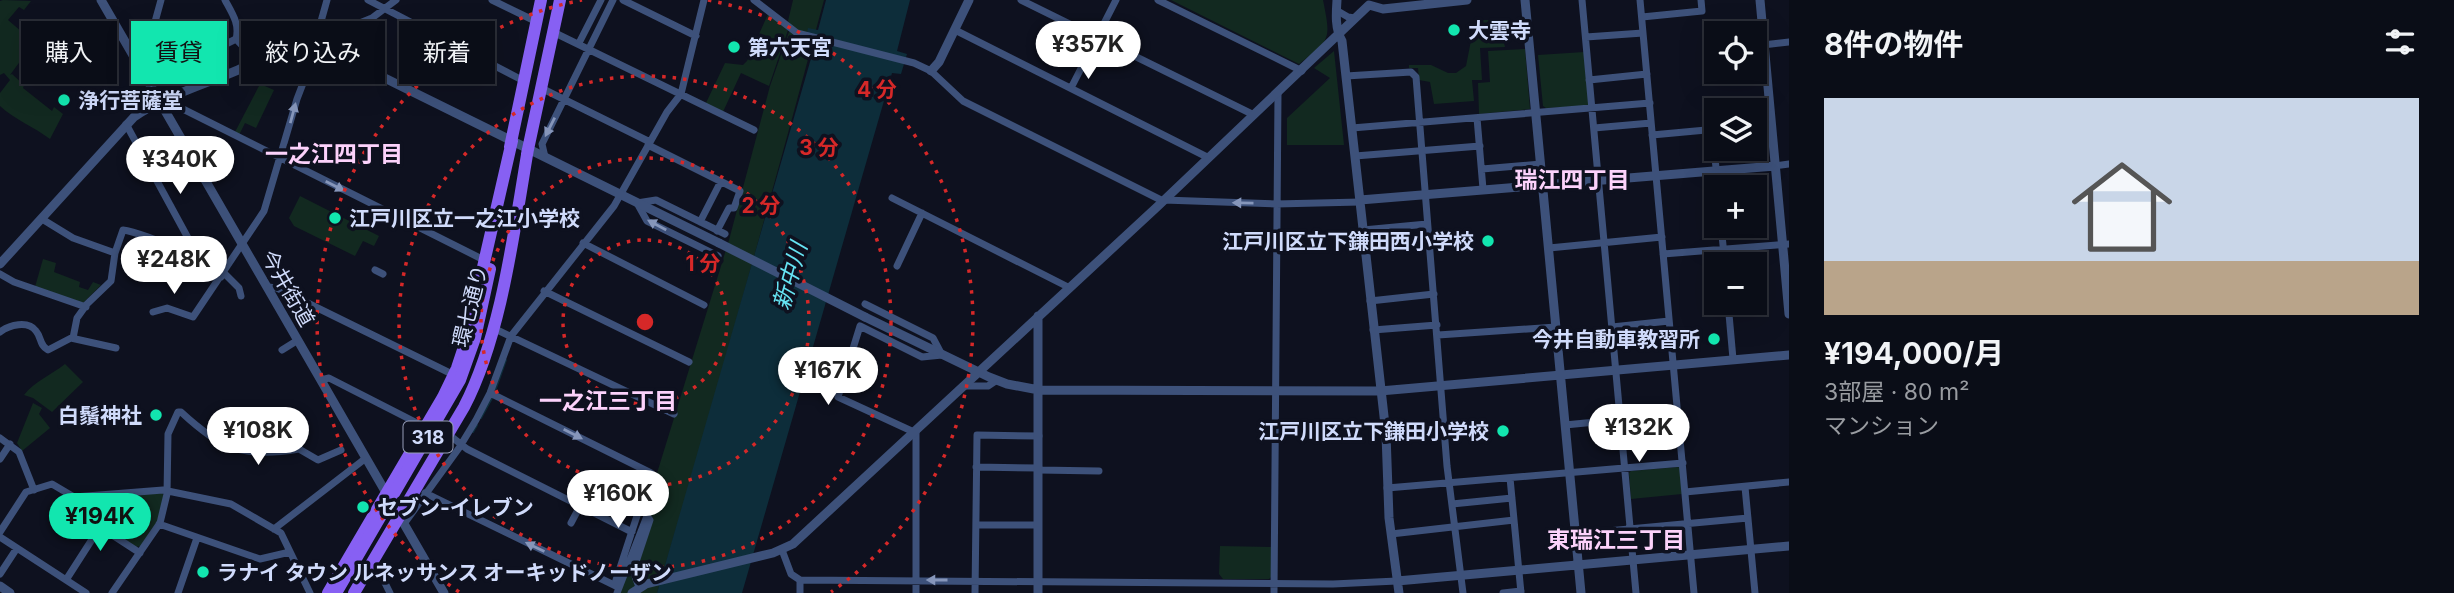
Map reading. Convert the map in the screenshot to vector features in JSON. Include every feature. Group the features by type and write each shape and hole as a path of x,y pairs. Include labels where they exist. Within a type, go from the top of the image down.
{"main road":[{"name":"環七通り","path":"336,593 460,380 475,338 541,0"},
{"name":"環七通り","path":"346,593 468,383 483,340 490,266 528,149 560,0"},
{"path":"354,593 402,520 479,377 493,328 528,149"},
{"path":"328,593 454,375 490,266"}],"street":[{"name":"今井街道","path":"101,0 162,101 444,593"},
{"path":"161,0 150,40 206,54 236,39 236,19 225,0"},
{"path":"321,21 327,0"},
{"path":"368,0 524,81"},
{"path":"365,21 385,10 396,0"},
{"path":"492,0 537,22"},
{"path":"579,44 601,0"},
{"path":"545,157 542,144 613,0"},
{"path":"623,0 696,36"},
{"path":"402,520 459,448 476,420 490,393 511,336 544,290 621,195 681,94 704,0"},
{"path":"754,0 797,33 914,63 931,71 962,101 1163,201 1276,204 1360,201 1789,164"},
{"path":"931,71 939,62 969,0"},
{"path":"1021,0 1254,115"},
{"path":"1071,88 1116,0"},
{"path":"1158,0 1302,71"},
{"path":"617,590 647,516 650,520 633,571 639,588 778,552 800,538 1278,94 1371,3 1383,9 1465,0"},
{"path":"1525,0 1581,593"},
{"path":"1582,0 1636,593"},
{"path":"1640,0 1694,593"},
{"path":"1642,17 1702,11 1701,0"},
{"path":"1760,0 1761,21"},
{"path":"1337,5 1348,17 1355,18"},
{"path":"1337,5 1386,434 1387,488 1399,593"},
{"path":"955,30 1209,158"},
{"path":"553,32 754,130"},
{"path":"1586,37 1643,33"},
{"path":"236,39 241,44"},
{"path":"1767,45 1789,42"},
{"path":"0,264 126,124 162,101 241,68"},
{"path":"1346,76 1411,72 1415,74 1440,386 1462,593"},
{"path":"1590,80 1647,74"},
{"path":"385,78 942,355 997,380 1039,390 1380,391 1789,355"},
{"path":"153,312 167,308 193,317 223,275 264,211 303,84"},
{"path":"1767,84 1786,244 1789,314"},
{"path":"541,88 740,191 734,208 729,208 721,233 656,200 637,203"},
{"path":"1273,593 1278,94"},
{"path":"162,101 281,158 490,266"},
{"path":"1352,128 1650,103"},
{"path":"1477,118 1483,189"},
{"path":"1594,128 1651,123"},
{"path":"126,124 196,252 239,288 241,296"},
{"path":"1767,124 1771,124"},
{"path":"1652,135 1704,130"},
{"path":"1355,156 1480,146"},
{"path":"1716,161 1717,175"},
{"path":"1482,169 1541,164"},
{"path":"700,222 720,181"},
{"path":"892,198 1070,288"},
{"path":"637,203 647,221 718,256"},
{"path":"897,266 922,213"},
{"path":"42,219 73,238 115,253"},
{"path":"1363,230 1427,224"},
{"path":"74,338 77,318 111,281 115,253 123,230 170,246 179,257 196,252"},
{"path":"1549,248 1662,237"},
{"path":"1722,238 1724,252"},
{"path":"583,243 704,305"},
{"path":"1663,254 1786,244"},
{"path":"374,270 383,274"},
{"path":"0,274 14,282 86,307"},
{"path":"268,287 288,293 454,375"},
{"path":"544,290 689,362"},
{"path":"1370,301 1434,294"},
{"path":"864,304 933,338 942,355"},
{"path":"1729,315 1733,359"},
{"path":"1038,316 1038,593"},
{"path":"1612,327 1669,321"},
{"path":"0,332 15,325 31,327 37,332 43,346 48,349 74,338 116,348"},
{"path":"1373,330 1437,325"},
{"path":"916,433 838,397 860,326 922,357 942,355"},
{"path":"1438,335 1556,327"},
{"path":"493,328 674,414"},
{"path":"282,350 298,341"},
{"path":"321,380 329,377 425,427"},
{"path":"965,386 988,386 997,380"},
{"path":"490,393 651,474 616,580 617,590"},
{"path":"112,593 159,524 167,491 168,434 178,412 207,433 242,452 277,453 299,449 318,460 341,450"},
{"path":"1565,425 1678,414"},
{"path":"915,593 916,433"},
{"path":"448,434 467,449 632,532"},
{"path":"975,593 977,435 1039,436"},
{"path":"0,438 19,452 34,490"},
{"path":"0,459 10,444"},
{"path":"274,529 366,458"},
{"path":"1387,488 1683,463"},
{"path":"976,467 1099,471"},
{"path":"1503,593 1521,592 1510,478"},
{"path":"1685,492 1789,482"},
{"path":"86,593 0,535 26,492 52,484 74,497 167,491 231,504 281,533 310,593"},
{"path":"1745,487 1755,593"},
{"path":"425,493 617,590"},
{"path":"1452,504 1512,498"},
{"path":"571,523 580,506"},
{"path":"1575,534 1748,517"},
{"path":"1391,534 1514,520"},
{"path":"159,524 260,559 290,552"},
{"path":"976,525 1038,525"},
{"path":"66,580 100,527 140,553"},
{"path":"178,593 197,538"},
{"path":"778,552 792,574 800,580 1273,583 1397,582 1789,546"},
{"path":"0,574 17,548"},
{"path":"365,574 381,575 390,593"},
{"path":"800,580 800,593"},
{"path":"0,586 10,593"}],"green space":[{"path":"793,0 824,0 701,445 657,593 620,593 729,240 770,86 791,26 788,21"},
{"path":"1171,0 1323,0 1327,23 1326,38 1299,64"},
{"path":"0,1 31,1 24,10 19,7 8,20 21,31 21,60 10,75 52,111 54,107 63,114 50,139 0,106 0,93 10,80 4,73 0,75"},
{"path":"768,14 788,30 769,86 741,73 722,114 705,105 725,63 743,65 747,61"},
{"path":"1475,20 1499,20 1505,47 1480,48 1482,80 1472,80 1474,101 1434,104 1430,82 1419,80 1418,68 1409,68 1409,65 1431,65 1448,73 1456,73 1466,66"},
{"path":"1525,49 1530,109 1479,114 1478,83 1490,82 1488,51"},
{"path":"1334,51 1344,145 1287,145 1287,118 1330,78 1314,68"},
{"path":"1584,52 1589,104 1546,108 1543,106 1538,55"},
{"path":"260,84 274,90 256,128 245,123 239,135 235,132"},
{"path":"300,196 379,236 374,246 363,241 355,256 294,226 289,218"},
{"path":"43,259 56,263 54,272 80,282 79,287 88,290 93,282 101,285 83,303 35,287"},
{"path":"65,364 83,382 52,412 33,398 24,395 38,382"},
{"path":"33,403 42,408 39,414 50,428 22,451 17,443"},
{"path":"1678,467 1682,494 1631,499 1631,471"},
{"path":"162,493 164,496 157,522 141,546 136,547 73,506 73,500"},
{"path":"1220,546 1271,547 1271,577 1223,579 1219,574"}],"water":[{"name":"新中川","path":"826,0 910,0 897,51 907,54 901,74 892,73 742,593 657,593 814,48 804,45 808,28 818,30"}],"waterway":[{"path":"495,391 506,360"},
{"path":"481,418 492,398"},
{"path":"473,432 477,425"}],"place":[{"name":"大雲寺","path":"1454,30"},
{"name":"第六天宮","path":"734,47"},
{"name":"浄行菩薩堂","path":"64,100"},
{"name":"江戸川区立一之江小学校","path":"335,218"},
{"name":"江戸川区立下鎌田西小学校","path":"1488,241"},
{"name":"今井自動車教習所","path":"1714,339"},
{"name":"白鬚神社","path":"156,415"},
{"name":"江戸川区立下鎌田小学校","path":"1503,431"},
{"name":"セブン-イレブン","path":"363,507"},
{"name":"ラナイ タウン ルネッサンス オーキッドノーザン","path":"203,572"}],"district":[{"name":"一之江四丁目","path":"334,154"},
{"name":"瑞江四丁目","path":"1572,180"},
{"name":"一之江三丁目","path":"608,401"},
{"name":"東瑞江三丁目","path":"1616,540"}]}
